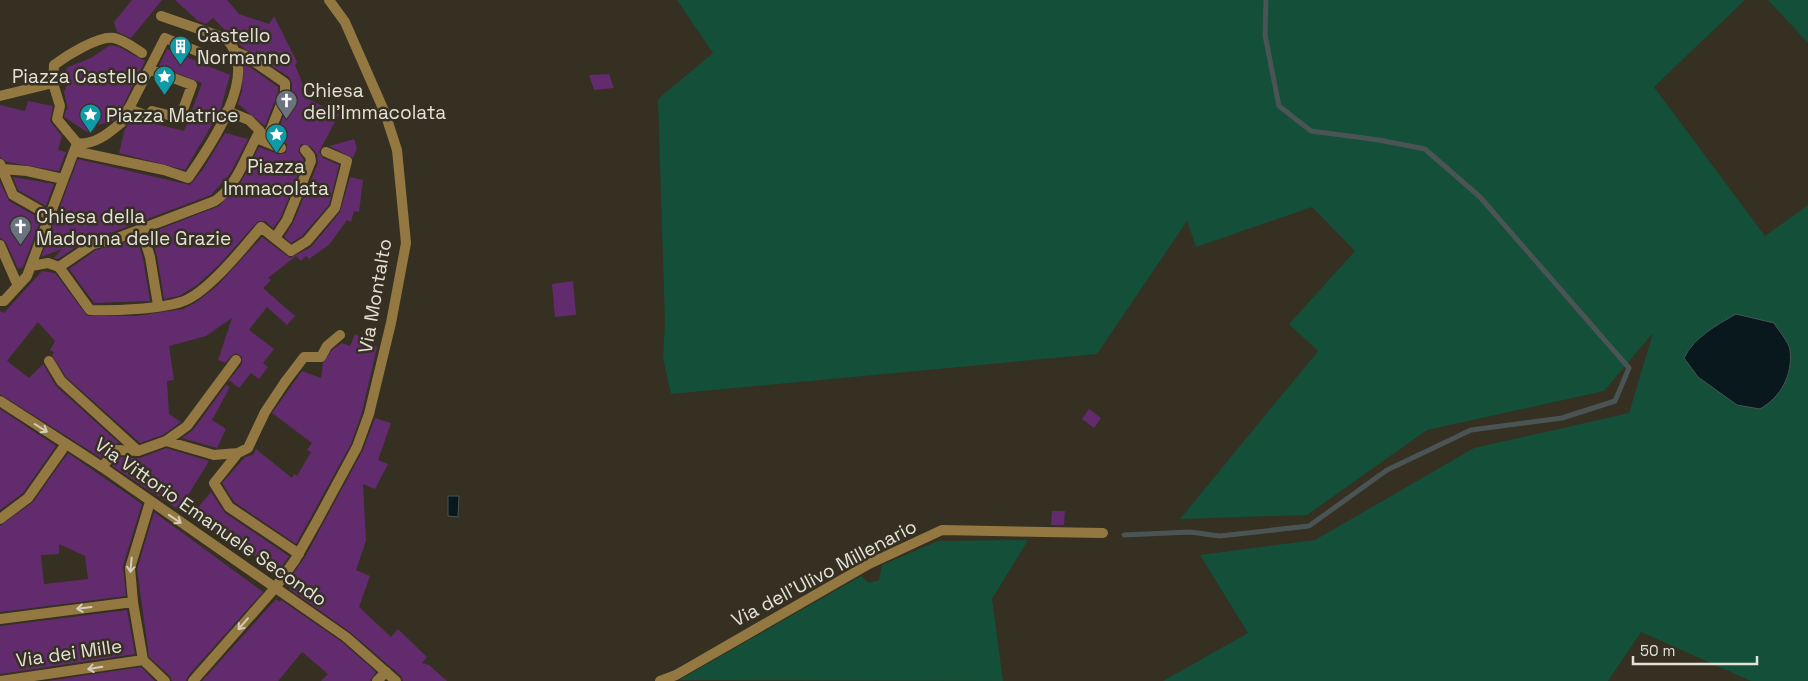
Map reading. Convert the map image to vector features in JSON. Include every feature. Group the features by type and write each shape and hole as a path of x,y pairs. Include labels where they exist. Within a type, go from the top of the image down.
{"street":[{"name":"Via Montalto","path":"193,681 275,588 299,554 357,447 370,414 391,323 406,243 397,150 385,113 344,22 329,0"},
{"path":"142,54 115,38 108,38 68,53 54,65 52,83 60,106 57,119 74,150 188,178 216,138 238,83 238,71 232,44 226,38 161,16"},
{"path":"2,301 27,276 74,150 111,132 122,122 165,38 199,52"},
{"path":"59,267 93,244 115,239 215,201 221,197 261,139 285,94 285,83 246,56 234,51"},
{"path":"128,109 149,116 152,111 180,118 192,85 149,70"},
{"path":"0,96 52,83"},
{"path":"227,111 249,120 260,131 261,139"},
{"path":"261,139 281,148"},
{"path":"275,238 287,220 311,161 310,156 305,150"},
{"path":"30,266 48,263 59,267 90,310 182,302 194,295 238,254 261,227 291,251 307,241 335,208 347,161 326,152"},
{"path":"2,166 63,179"},
{"path":"2,166 13,195 50,216"},
{"path":"141,228 150,257 158,305"},
{"path":"0,244 18,286"},
{"path":"299,554 230,507 214,483 238,454 248,448 265,412 304,357 321,357 326,346 340,335"},
{"path":"102,467 116,450 138,451 166,441 187,426 236,360"},
{"path":"49,361 61,381 138,451"},
{"name":"Via Vittorio Emanuele Secondo","path":"0,401 102,467 346,636 396,681"},
{"path":"166,441 214,455 238,454"},
{"path":"0,519 28,498 66,444"},
{"path":"150,502 131,558 130,568 133,602 143,660 165,681"},
{"name":"Via dell'Ulivo Millenario","path":"660,681 676,675 869,564 942,530 1103,533"},
{"path":"0,619 133,602"},
{"name":"Via dei Mille","path":"0,681 58,677 143,660"},
{"path":"377,681 386,672"}],"green space":[{"path":"677,0 1745,0 1654,87 1765,236 1808,205 1808,681 1751,681 1641,632 1608,681 1163,681 1248,633 1200,555 1315,540 1474,448 1629,413 1653,333 1604,391 1427,430 1307,515 1180,519 1318,351 1289,324 1355,251 1312,207 1196,247 1187,221 1097,354 671,394 663,358 665,322 658,99 713,53"},
{"path":"1768,0 1808,0 1808,43"},
{"path":"1028,540 992,599 1003,681 679,680 861,576 869,583 879,580 882,565 938,541"}],"shaded area":[{"path":"1736,314 1774,323 1786,340 1790,350 1790,368 1780,392 1760,409 1737,405 1698,377 1684,358 1700,338"},
{"path":"448,496 459,496 458,517 448,516"}],"building":[{"path":"132,0 162,0 131,38 117,32 114,22"},
{"path":"175,0 227,0 239,14 269,24 274,16 297,62 295,65 305,90 304,97 339,114 319,152 323,158 339,165 329,205 302,236 291,243 284,237 293,223 318,163 317,154 310,146 301,144 298,151 304,160 281,217 273,228 265,221 258,221 219,265 197,285 179,296 164,299 157,256 150,233 219,206 241,182 259,147 279,154 286,153 287,144 275,138 292,94 292,83 289,77 242,47 213,18 206,24 198,21"},
{"path":"110,45 119,47 145,61 117,118 111,122 97,125 94,131 87,132 64,117 66,109 68,110 64,92 67,85 63,75 68,67 91,58"},
{"path":"167,49 230,75 220,111 185,170 119,153 125,129 132,118 184,131 202,83 159,66"},
{"path":"244,63 278,87 278,93 265,126 238,104 242,90"},
{"path":"609,74 614,88 594,90 589,75"},
{"path":"28,101 53,106 50,121 62,136 58,150 66,152 59,171 7,162 0,157 0,105 25,111"},
{"path":"225,133 248,139 230,174 211,195 113,232 91,237 58,259 54,258 62,249 41,257 78,159 190,185 203,169"},
{"path":"354,139 357,148 353,158 329,146"},
{"path":"13,177 54,184 46,206 18,190"},
{"path":"350,177 363,180 359,212 354,211 351,222 347,220 329,245 309,259 306,256 301,261 296,256 268,278 271,280 263,288 295,316 287,325 267,307 249,330 274,349 263,363 268,367 259,379 251,373 239,388 229,380 242,364 242,357 236,353 225,363 218,360 232,318 206,336 169,346 174,380 167,381 169,414 181,422 163,435 140,443 66,377 52,355 54,352 50,350 55,341 38,322 7,361 29,378 43,364 56,386 119,443 111,445 101,458 0,394 0,311 4,313 42,271 55,273 87,316 136,316 183,309 195,303 217,286 262,237 290,258 311,247 340,212"},
{"path":"0,182 9,201 41,219 23,267 18,269 6,242 0,238"},
{"path":"137,238 143,259 150,301 94,303 69,269 96,250"},
{"path":"573,281 576,315 555,317 552,284"},
{"path":"355,334 377,347 362,412 351,444 296,544 234,502 222,483 245,457 253,455 256,449 292,478 294,474 297,476 311,452 307,450 312,443 272,413 302,371 321,378 323,363 332,350 342,343 350,346"},
{"path":"226,385 230,387 212,420 226,429 217,448 182,438 193,430"},
{"path":"0,409 56,446 23,493 0,510"},
{"path":"1089,409 1101,418 1094,428 1082,419"},
{"path":"375,418 391,423 378,460 388,464 375,489 363,484 366,541 356,570 370,576 359,607 391,637 398,629 427,657 422,663 429,665 447,681 403,681 401,676 350,632 289,589 294,581 290,578 305,557 363,450"},
{"path":"166,448 209,461 179,510 112,466 119,457 140,458"},
{"path":"68,453 142,504 123,566 126,596 0,612 0,526 33,502","holes":["59,544 85,556 88,579 44,584 41,555 59,554"]},
{"path":"211,492 225,513 289,556 279,571 190,517"},
{"path":"1052,511 1065,511 1064,525 1051,525"},
{"path":"154,512 263,592 188,676 186,681 172,681 170,676 149,657 137,569"},
{"path":"276,599 280,602 281,600 342,642 376,672 370,681 321,681 328,674 302,652 278,681 202,681"},
{"path":"127,610 135,654 0,674 0,626"},
{"path":"141,667 155,681 47,681"}],"waterway":[{"path":"1124,535 1190,532 1220,536 1309,526 1387,470 1471,430 1562,418 1615,401 1629,368 1480,197 1425,149 1379,140 1311,131 1279,106 1265,35 1266,0"}],"place":[{"name":"Castello Normanno","path":"181,65"},
{"name":"Piazza Castello","path":"164,95"},
{"name":"Chiesa dell'Immacolata","path":"287,120"},
{"name":"Piazza Matrice","path":"90,134"},
{"name":"Piazza Immacolata","path":"276,154"},
{"name":"Chiesa della Madonna delle Grazie","path":"20,246"}]}
